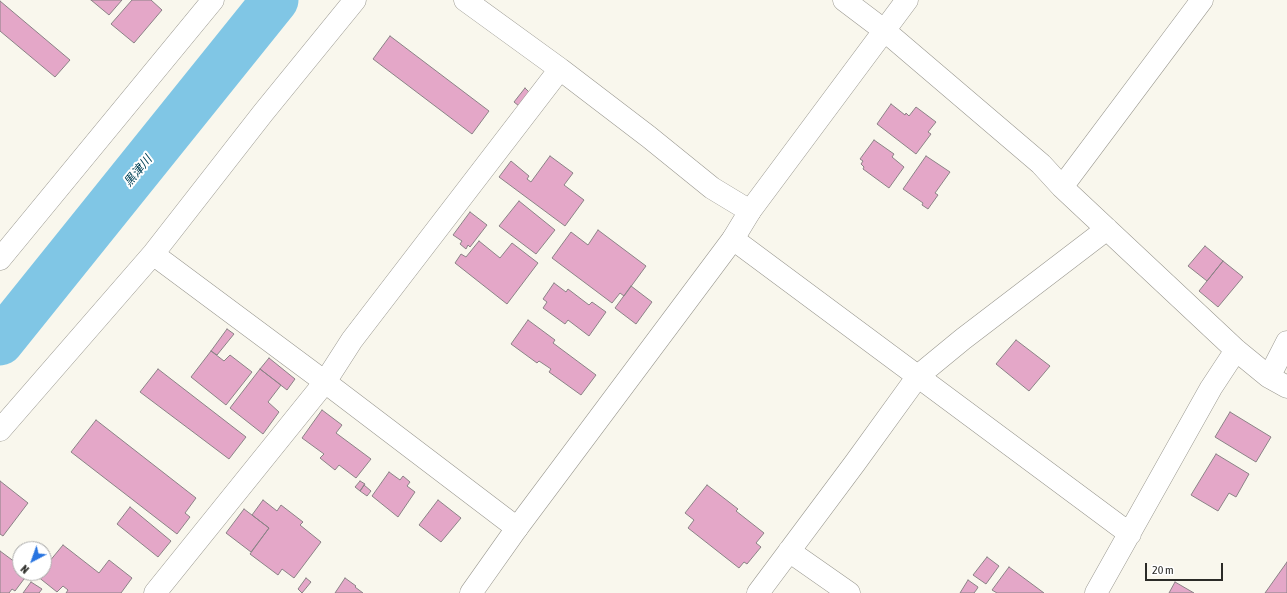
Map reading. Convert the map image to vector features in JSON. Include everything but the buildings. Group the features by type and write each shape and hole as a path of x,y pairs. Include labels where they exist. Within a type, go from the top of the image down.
{"street":[{"path":"0,259 213,0"},
{"path":"0,430 152,254 263,113 355,0"},
{"path":"464,0 560,69 649,137 712,188 750,211"},
{"path":"844,0 885,31 1041,164 1062,187 1236,350 1278,382 1287,342"},
{"path":"471,593 517,528 733,239 750,211 907,0"},
{"path":"1062,187 1202,0"},
{"path":"156,593 325,382 352,340 560,69"},
{"path":"758,593 918,376 1108,229"},
{"path":"733,239 1130,534"},
{"path":"152,254 325,382 517,528"},
{"path":"1096,593 1211,388 1236,350"},
{"path":"789,552 849,593"}],"waterway":[{"name":"黒津川","path":"0,342 275,0"}]}
